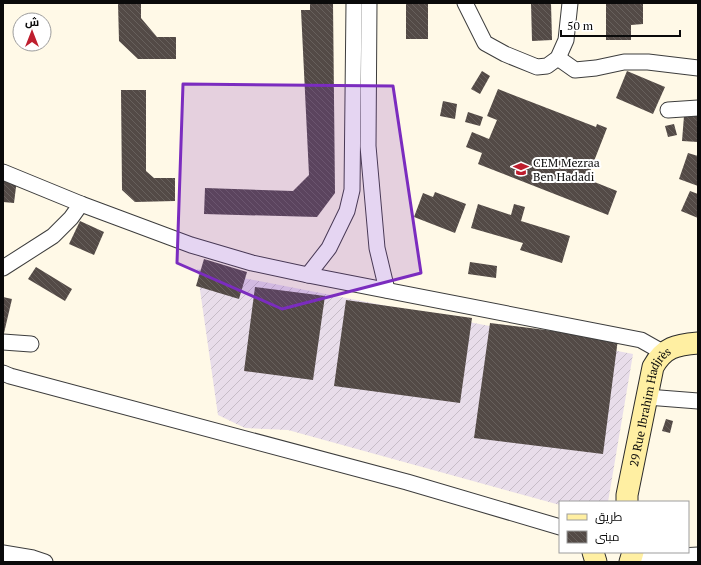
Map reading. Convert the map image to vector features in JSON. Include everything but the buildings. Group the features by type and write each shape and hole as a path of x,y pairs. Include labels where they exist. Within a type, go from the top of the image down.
{"main road":[{"name":"29 Rue Ibrahim Hadjrès","path":"626,500 653,367 657,359 671,348 680,345 698,343"}],"street":[{"path":"308,275 329,248 347,211 352,190 354,3"},
{"path":"369,3 368,146 376,248 386,290"},
{"path":"465,3 485,43 505,54 537,67 547,66 558,58 566,40 570,3"},
{"path":"558,58 575,70 596,68 624,62 648,62 698,68"},
{"path":"668,110 698,108"},
{"path":"3,172 81,204 191,245 252,263 641,340 664,353"},
{"path":"3,268 53,236 71,218 81,204"},
{"path":"3,342 31,344"},
{"path":"5,375 399,480 559,527"},
{"path":"647,397 698,401"},
{"path":"544,523 559,533"},
{"path":"3,553 33,558 44,562"},
{"path":"688,553 698,555"},
{"path":"635,562 665,557 698,555"}],"highlighted area":[{"path":"183,84 393,86 421,273 282,309 177,263"}],"shaded area":[{"path":"197,269 633,354 608,501 559,501 559,505 288,430 245,428 218,415"}],"place":[{"name":"CEM Mezraa Ben Hadadi","path":"521,169"}]}
